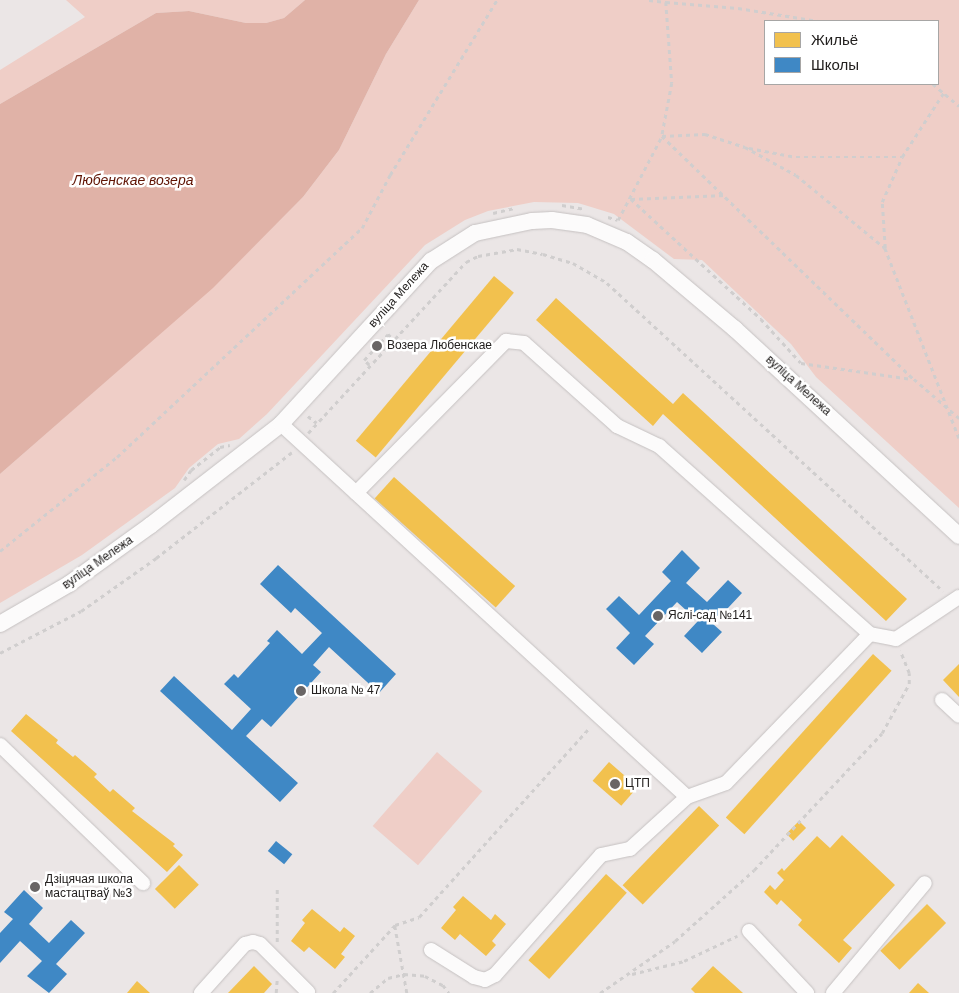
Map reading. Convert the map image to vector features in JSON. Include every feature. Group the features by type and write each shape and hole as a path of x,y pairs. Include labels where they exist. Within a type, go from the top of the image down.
{"main road":[{"name":"вуліца Мележа","path":"0,624 99,563 281,424 430,260 452,245 475,233 499,226 545,220 571,222 603,230 627,242 673,276 896,475 959,536"}],"lane":[{"path":"356,494 506,341 524,343 618,426 659,446 870,634 896,639 956,599"},
{"path":"281,424 688,797"},
{"path":"431,950 474,977 485,980 495,975 601,855 630,849 688,797 726,783 870,634"},
{"path":"942,700 959,716"},
{"path":"0,745 143,883"},
{"path":"833,993 925,883"},
{"path":"749,931 807,993"},
{"path":"201,993 245,944 253,942 260,944 308,992"}],"path":[{"path":"0,550 117,457 362,228 390,175 497,0"},
{"path":"649,0 738,8 812,20"},
{"path":"600,214 618,220 631,199 662,136 672,83 666,2"},
{"path":"934,85 959,106"},
{"path":"944,92 902,157 882,202 885,248 959,438"},
{"path":"662,136 705,134 745,147 796,156 902,157"},
{"path":"662,136 914,380 959,418"},
{"path":"745,147 796,175 885,248"},
{"path":"631,199 725,195"},
{"path":"631,199 761,319 801,363 914,380"},
{"path":"552,206 572,205 590,211"},
{"path":"485,217 502,209 522,208"},
{"path":"0,653 81,611 156,558 301,442 316,423 456,271 478,256 517,249 573,263 607,283 956,599"},
{"path":"369,365 364,360 388,334 393,339"},
{"path":"306,414 316,423"},
{"path":"191,470 220,448 234,444"},
{"path":"600,993 675,941 754,870 882,732 909,684 909,673 896,639"},
{"path":"332,993 395,925 420,917 600,716"},
{"path":"395,925 407,993"},
{"path":"628,975 684,961 749,931"},
{"path":"370,993 388,978 404,974 424,976 443,985 449,993"}],"shaded area":[{"path":"66,0 305,0 284,18 266,23 246,23 189,11 156,13 0,104 0,70 85,17"},
{"path":"419,0 959,0 959,508 816,377 791,344 702,260 674,259 614,214 578,203 534,202 488,211 465,220 425,245 267,414 239,439 218,444 189,468 175,488 82,555 0,603 0,474 212,288 303,197 339,150 386,54"},
{"path":"437,752 482,791 418,865 373,826"}],"water":[{"name":"Любенскае возера","path":"305,0 419,0 386,54 339,150 303,197 213,288 0,474 0,104 156,13 189,11 246,23 266,23 284,18"}],"building: Жильё":[{"path":"494,276 514,293 376,457 356,441"},
{"path":"556,298 673,404 683,393 907,599 886,621 663,414 653,426 536,320"},
{"path":"394,477 515,586 496,608 375,499"},
{"path":"873,654 892,671 744,834 726,817"},
{"path":"959,664 959,697 943,680"},
{"path":"26,714 58,740 56,743 73,757 75,755 97,774 94,777 110,792 113,789 135,808 132,811 175,844 173,846 183,855 167,872 11,731"},
{"name":"ЦТП","path":"609,762 638,787 621,806 593,781"},
{"path":"699,806 719,825 643,905 623,885"},
{"path":"799,821 806,828 793,841 786,834"},
{"path":"842,835 895,885 843,940 852,948 839,963 798,925 802,920 781,900 777,905 764,892 770,885 775,890 784,880 777,873 782,868 784,871 817,836 830,848"},
{"path":"179,865 199,885 175,909 155,889"},
{"path":"606,874 627,893 549,979 528,960"},
{"path":"463,896 491,920 495,914 506,924 492,941 496,945 486,956 460,934 455,940 441,928 456,910 453,907"},
{"path":"927,904 946,923 899,970 880,951"},
{"path":"312,909 340,932 344,927 355,936 341,954 345,957 335,969 309,947 304,952 291,941 305,923 302,920"},
{"path":"254,966 272,984 264,993 228,993"},
{"path":"713,966 743,993 695,993 691,989"},
{"path":"137,981 150,993 127,993"},
{"path":"918,983 929,993 909,993"}],"building: Школы":[{"path":"682,550 700,568 686,583 707,602 728,580 742,593 713,624 722,632 702,653 684,636 698,621 677,602 645,636 654,644 634,665 616,648 630,633 606,609 619,596 639,615 671,581 662,572"},
{"path":"278,565 396,674 379,693 329,647 313,665 321,672 271,727 262,719 246,736 298,783 280,802 160,691 174,676 232,730 251,709 224,684 234,674 238,678 270,643 267,641 277,630 302,654 322,633 295,608 291,613 260,584"},
{"path":"276,841 292,854 284,864 268,851"},
{"path":"24,890 43,908 29,924 49,943 71,920 85,933 56,964 67,974 49,993 27,976 42,961 20,941 0,963 0,933 13,919 4,912"}],"place":[{"name":"Возера Любенскае","path":"377,346"},
{"name":"Яслі-сад №141","path":"658,616"},
{"name":"Школа № 47","path":"301,691"},
{"name":"ЦТП","path":"615,784"},
{"name":"Дзіцячая школа мастацтваў №3","path":"35,887"}]}
